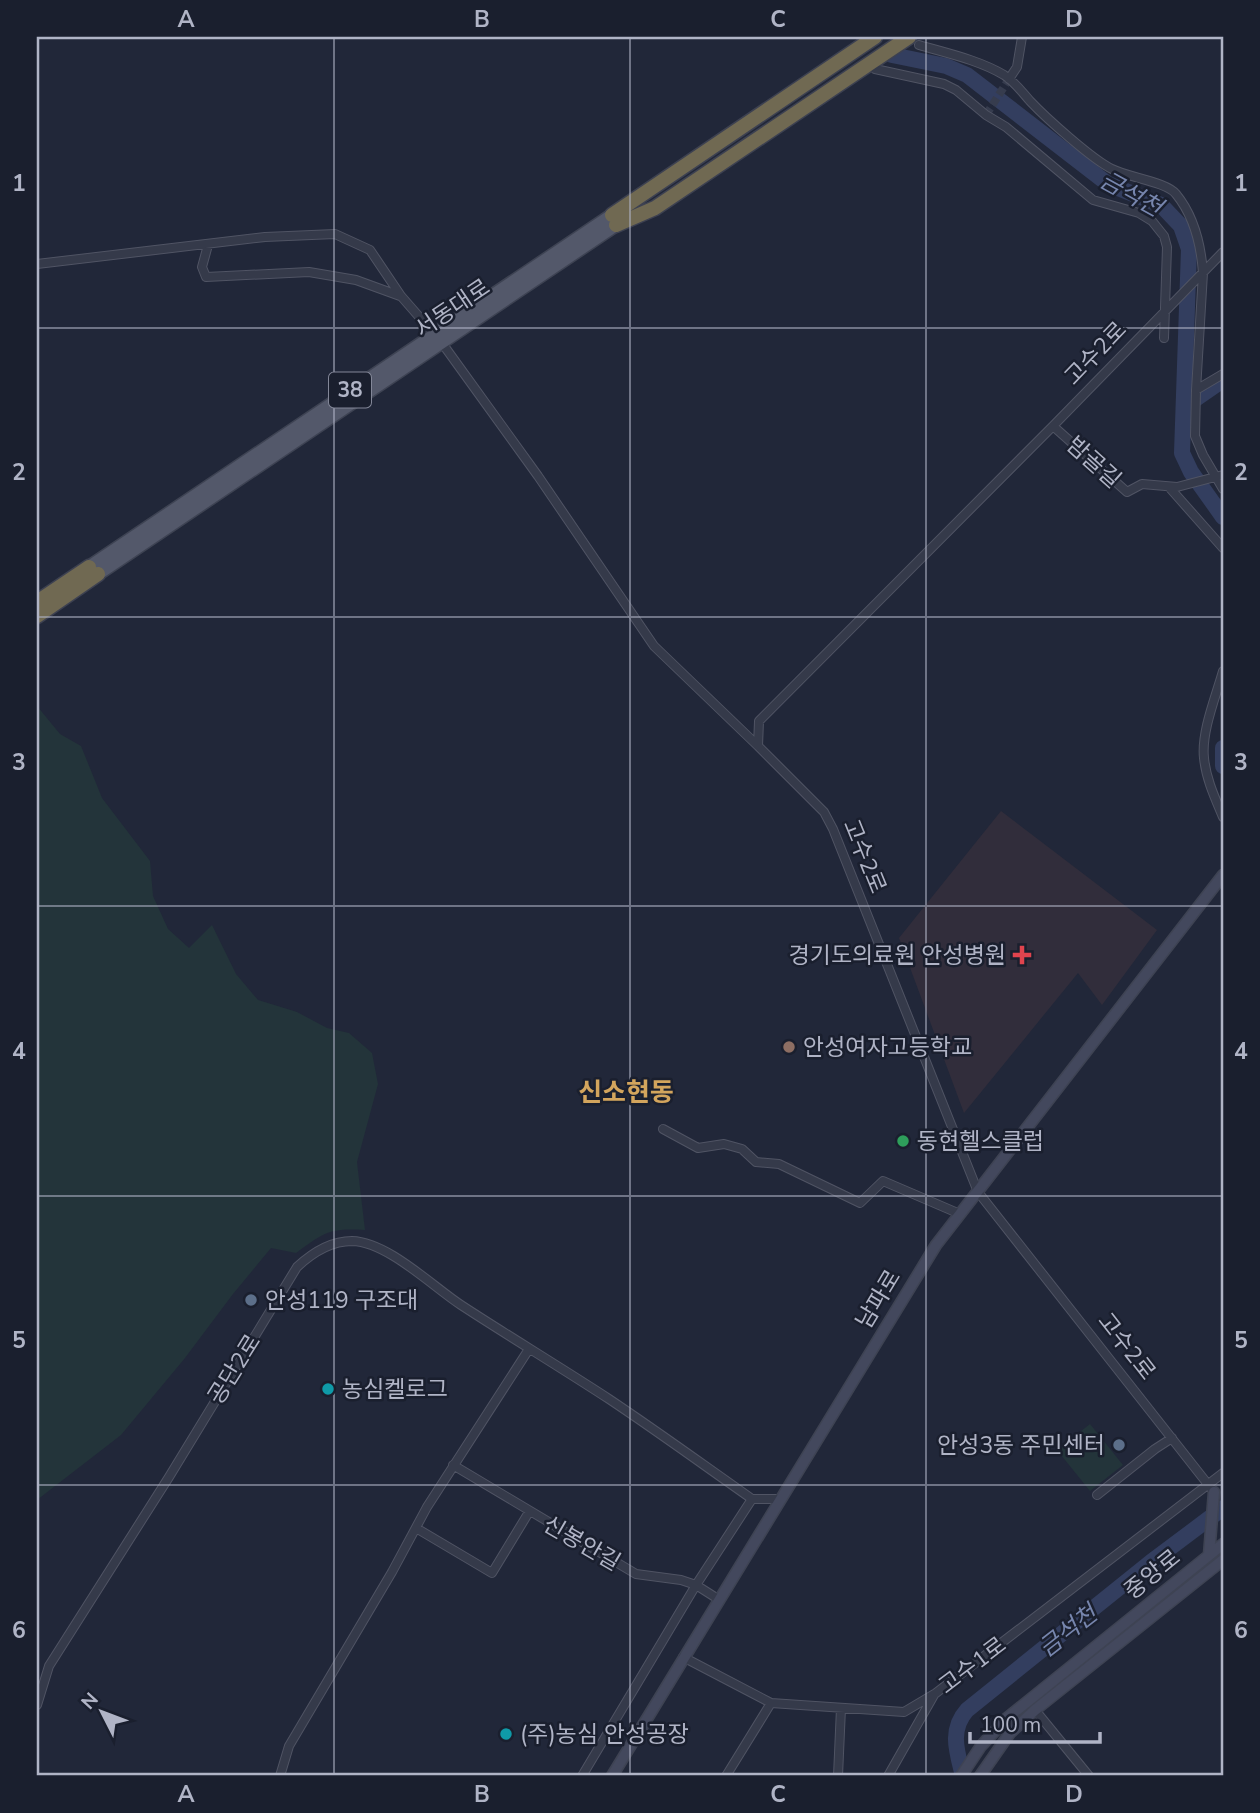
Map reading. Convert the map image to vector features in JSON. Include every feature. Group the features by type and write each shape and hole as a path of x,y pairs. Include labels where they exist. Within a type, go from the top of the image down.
{"highway":[{"path":"614,220 633,196 860,37"},
{"name":"서동대로","path":"614,220 875,37"},
{"name":"서동대로","path":"614,220 892,37"},
{"path":"614,220 655,208 914,41"},
{"name":"서동대로","path":"37,602 94,570"},
{"name":"서동대로","path":"37,616 94,570"}],"main road":[{"name":"서동대로","path":"94,570 614,220"}],"street":[{"path":"1009,79 1017,67 1022,37"},
{"path":"914,41 1003,75 1111,169 1174,191 1187,211 1198,238 1203,273 1195,436 1223,489"},
{"path":"875,69 921,78 956,90 986,115 1006,127 1093,200 1139,213 1152,220 1164,236 1167,247 1164,338"},
{"path":"37,264 265,237 335,234 370,250 401,296 439,338 654,646 758,746"},
{"path":"208,245 202,267 206,277 309,272 356,280 401,296"},
{"name":"고수2로","path":"1223,252 759,721 758,746 824,812 978,1192 1223,1502"},
{"path":"1196,392 1223,374"},
{"name":"밤골길","path":"1053,426 1127,492 1142,484 1173,487 1218,477"},
{"path":"1173,487 1223,548"},
{"path":"1223,671 1208,722 1203,756 1211,790 1223,817"},
{"name":"남파로","path":"612,1776 936,1245 1223,875"},
{"path":"663,1129 698,1148 724,1144 742,1149 756,1162 779,1164 860,1203 883,1181 960,1214"},
{"name":"공단2로","path":"37,1705 49,1666 297,1268 312,1252 333,1244 353,1241 373,1246 401,1262 449,1297 608,1399 752,1499"},
{"path":"280,1776 289,1746 416,1528 453,1465 529,1349"},
{"path":"1097,1495 1172,1438"},
{"name":"신봉안길","path":"453,1465 636,1574 681,1580 696,1585 718,1599"},
{"name":"고수1로","path":"683,1657 771,1703 904,1712 936,1693 1215,1490 1223,1473"},
{"path":"1209,1555 1215,1490"},
{"path":"582,1776 696,1585 752,1499 780,1499"},
{"path":"416,1528 492,1573 529,1512"},
{"name":"중앙로","path":"961,1776 981,1746 1007,1718 1223,1544"},
{"name":"중앙로","path":"980,1776 1010,1732 1035,1710 1221,1564"},
{"path":"888,1776 936,1693"},
{"path":"726,1776 771,1703"},
{"path":"838,1776 841,1708"},
{"path":"1035,1710 1090,1776"}],"shaded area":[{"path":"37,706 60,734 81,746 102,798 150,861 153,896 168,929 189,948 212,925 236,974 258,1000 297,1012 327,1028 349,1033 372,1053 378,1084 357,1162 365,1230 328,1233 296,1253 271,1248 121,1435 37,1500"},
{"name":"경기도의료원 안성병원","path":"1001,811 1157,930 1102,1005 1078,973 964,1113 899,938"},
{"path":"1090,1424 1123,1465 1090,1491 1057,1450"}],"waterway":[{"name":"금석천","path":"892,55 946,66 967,75 1108,184 1161,205 1181,226 1189,249 1182,453 1191,472 1223,517"},
{"path":"1184,407 1223,380"},
{"name":"금석천","path":"1223,748 1223,766"},
{"name":"금석천","path":"963,1776 956,1733 967,1710 1151,1562 1223,1508"}],"tunnel":[{"path":"986,115 1009,79"}],"place":[{"name":"경기도의료원 안성병원","path":"1022,955"},
{"name":"안성여자고등학교","path":"789,1047"},
{"name":"동현헬스클럽","path":"903,1141"},
{"name":"안성119 구조대","path":"251,1300"},
{"name":"농심켈로그","path":"328,1389"},
{"name":"안성3동 주민센터","path":"1119,1445"},
{"name":"(주)농심 안성공장","path":"506,1734"}],"district":[{"name":"신소현동","path":"626,1092"}]}
